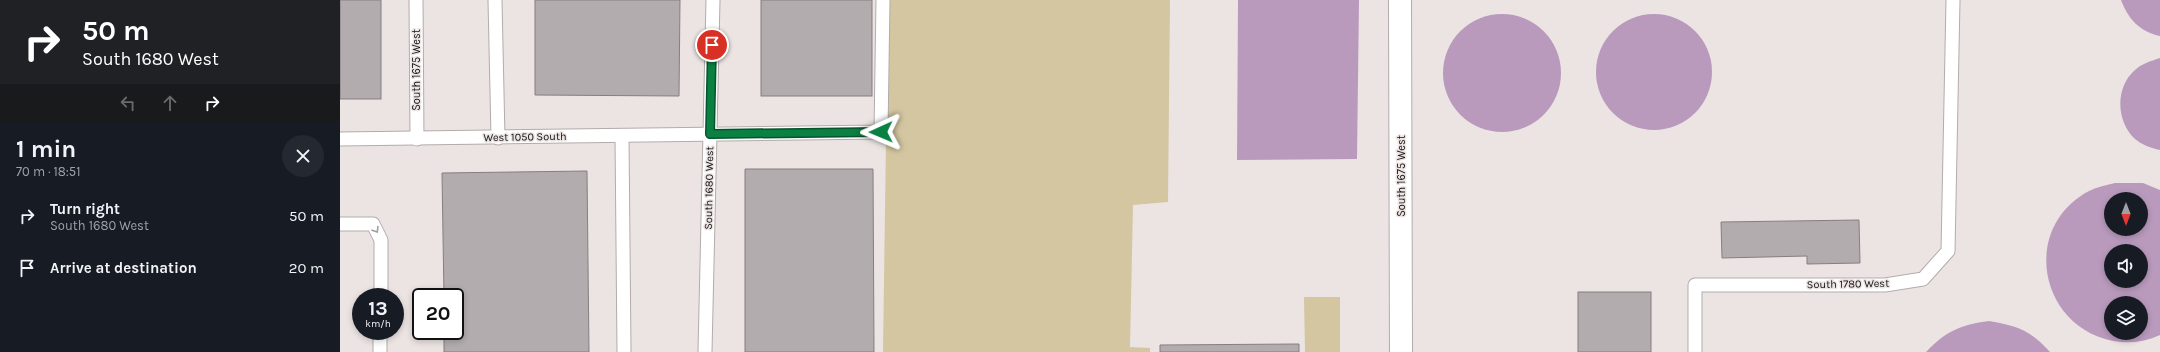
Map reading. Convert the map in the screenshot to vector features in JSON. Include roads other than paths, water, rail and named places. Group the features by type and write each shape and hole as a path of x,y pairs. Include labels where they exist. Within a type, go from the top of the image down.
{"street":[{"name":"South 1675 West","path":"1400,0 1401,352"}],"lane":[{"name":"South 1675 West","path":"416,0 417,139"},
{"path":"495,0 498,138"},
{"name":"South 1680 West","path":"705,352 712,0"},
{"name":"West 1050 South","path":"340,139 881,132 883,0"},
{"name":"South 1780 West","path":"1695,352 1695,285 1885,285 1923,279 1948,252 1953,0"},
{"path":"622,136 624,352"},
{"path":"340,224 373,224 381,240 380,288"},
{"path":"380,340 380,352"}]}
